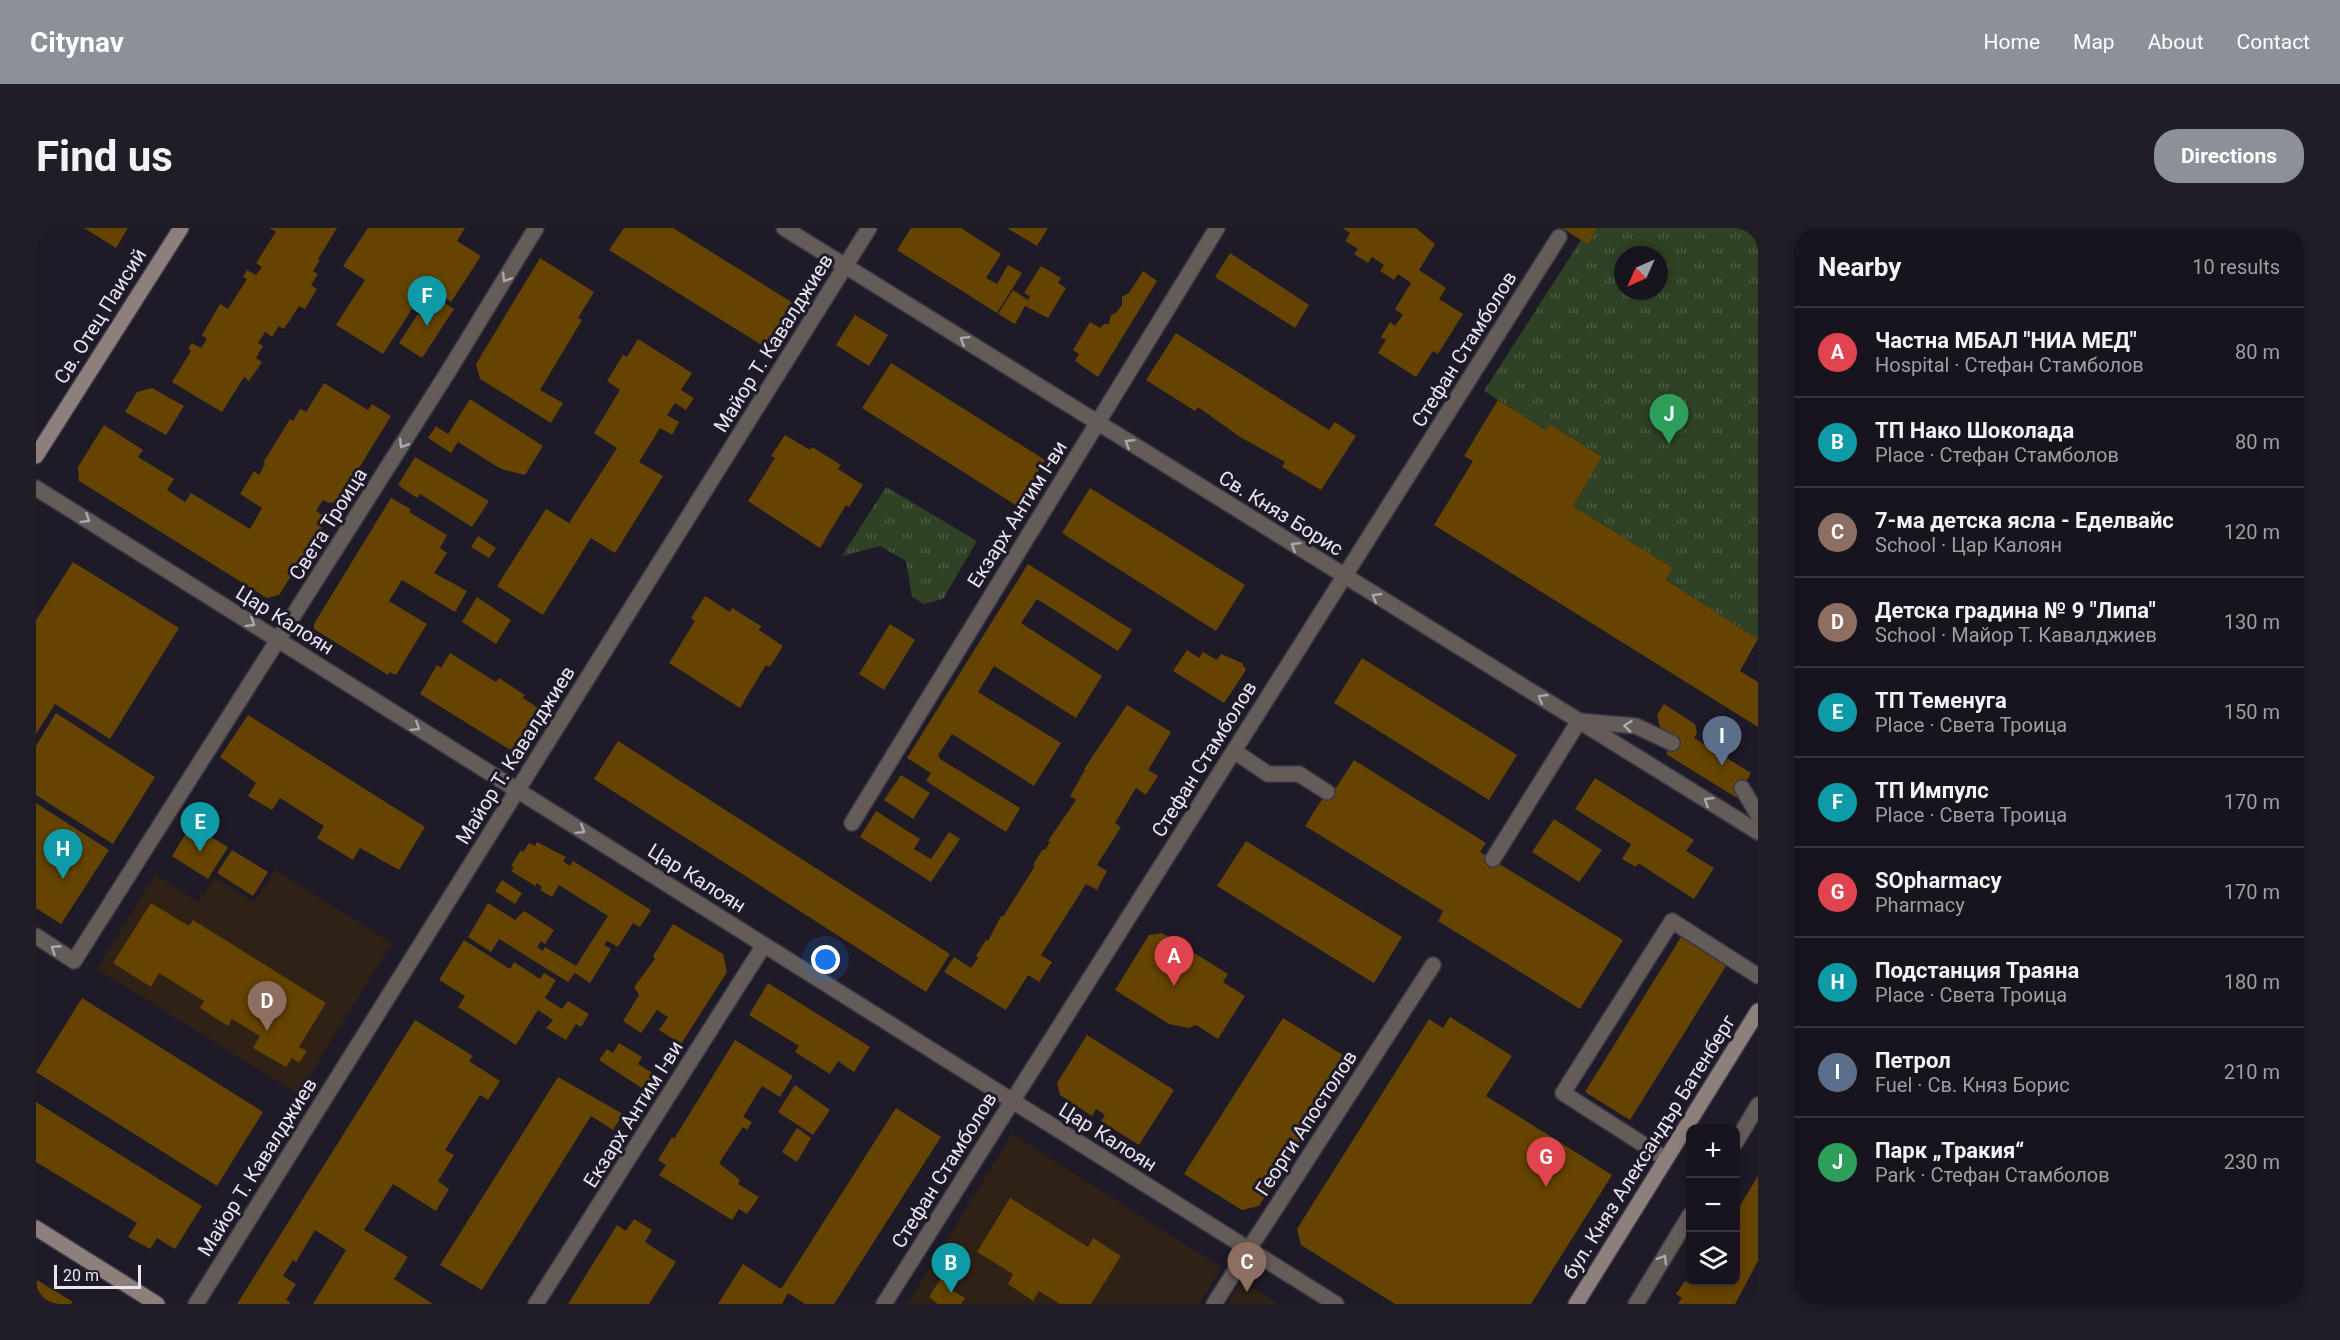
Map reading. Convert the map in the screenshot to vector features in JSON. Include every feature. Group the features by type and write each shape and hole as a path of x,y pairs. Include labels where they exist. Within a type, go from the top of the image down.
{"street":[{"name":"Св. Отец Паисий","path":"36,456 181,228"},
{"name":"Света Троица","path":"36,936 74,961 279,640 536,228"},
{"name":"Св. Княз Борис","path":"784,228 1758,832"},
{"name":"Майор Т. Кавалджиев","path":"196,1304 870,228"},
{"name":"Екзарх Антим I-ви","path":"852,823 1217,228"},
{"name":"Стефан Стамболов","path":"884,1304 1559,237"},
{"name":"Цар Калоян","path":"36,488 1336,1304"},
{"path":"1493,859 1580,721 1636,726 1672,743"},
{"path":"1234,751 1268,774 1299,774 1327,792"},
{"path":"1743,788 1758,816"},
{"path":"1666,1159 1563,1093 1672,921 1758,976"},
{"name":"Екзарх Антим I-ви","path":"536,1304 764,945"},
{"name":"Георги Апостолов","path":"1214,1304 1433,965"},
{"name":"бул. Княз Александър Батенберг","path":"1576,1304 1758,1011"},
{"path":"1740,1135 1758,1105"},
{"path":"1636,1304 1686,1222"},
{"path":"36,1228 157,1304"}],"shaded area":[{"path":"275,870 392,943 298,1094 97,969 155,875 199,902 214,877 254,902"},
{"path":"1012,1134 1222,1268 1199,1304 907,1304"},
{"path":"1242,1281 1279,1304 1227,1304"}],"green space":[{"path":"1562,228 1758,228 1758,639 1666,580 1673,568 1573,506 1602,457 1550,424 1546,430 1484,391 1581,240"},
{"path":"886,487 977,541 943,599 924,604 912,597 906,561 880,546 842,556"}],"building":[{"path":"84,228 128,228 116,248"},
{"path":"269,228 337,228 313,271 318,274 311,285 317,289 305,309 299,306 284,329 279,326 272,337 265,332 258,343 263,346 256,358 262,362 249,381 244,377 222,412 172,382 191,351 188,349 192,343 201,348 207,339 202,335 220,304 228,309 247,279 243,277 247,270 256,275 262,267 256,263 276,232"},
{"path":"368,228 465,228 457,241 481,256 451,302 427,286 383,354 336,325 365,280 343,266"},
{"path":"624,228 673,228 793,303 765,347 609,250"},
{"path":"911,228 961,228 1001,254 986,278 997,284 1008,265 1022,273 997,313 897,250"},
{"path":"1007,228 1048,228 1037,246"},
{"path":"1342,228 1416,228 1435,244 1419,270 1446,288 1439,299 1463,314 1438,354 1433,351 1416,377 1378,353 1386,340 1381,337 1390,322 1395,326 1403,315 1395,309 1411,283 1398,274 1394,280 1380,271 1384,265 1372,257 1368,263 1354,254 1358,249 1345,241 1350,233"},
{"path":"1562,228 1597,228 1588,244"},
{"path":"1230,253 1309,305 1295,328 1215,277"},
{"path":"540,258 594,292 578,318 582,320 540,390 563,403 551,423 480,379 476,364"},
{"path":"1041,266 1061,278 1058,283 1066,288 1048,318 1025,306 1015,324 998,314 1013,290 1028,300 1030,296 1024,293"},
{"path":"1143,271 1157,281 1098,377 1075,361 1079,354 1073,350 1090,322 1100,328 1104,324 1109,324 1111,315 1116,313 1122,305 1122,297 1129,293"},
{"path":"431,294 454,309 422,358 399,343"},
{"path":"855,315 888,335 869,366 836,345"},
{"path":"1176,333 1329,430 1335,422 1356,436 1321,490 1282,467 1285,462 1240,437 1198,407 1195,411 1146,380"},
{"path":"638,339 692,373 681,390 694,398 686,410 675,403 667,415 679,422 672,435 660,428 639,462 663,476 615,553 591,538 543,615 497,586 546,509 569,523 617,448 594,433 620,390 607,381 623,355 627,357"},
{"path":"891,363 1045,460 1017,506 862,408"},
{"path":"324,383 368,410 372,404 391,416 338,502 329,503 323,500 316,511 328,518 279,595 267,598 79,481 78,467 104,425 143,450 138,457 174,479 167,490 185,502 191,493 250,529 262,508 240,494 254,471 259,475 265,464 263,463 290,419 293,421 300,409 306,412"},
{"path":"152,388 184,406 166,435 125,412 137,392"},
{"path":"470,399 543,446 525,475 501,469 458,442 451,453 428,438 436,426 448,434"},
{"path":"1498,400 1546,430 1550,424 1602,457 1573,506 1673,568 1666,580 1758,639 1740,671 1758,682 1758,727 1434,525 1473,461 1464,456"},
{"path":"785,435 810,450 812,447 841,465 838,469 863,485 849,507 846,505 820,548 748,501 775,458 771,456"},
{"path":"415,457 489,501 472,527 420,494 417,498 398,485"},
{"path":"1090,488 1245,585 1216,631 1062,533"},
{"path":"391,498 411,509 409,512 447,535 440,548 447,553 434,573 467,591 455,612 402,580 389,601 427,624 396,675 390,672 388,675 314,629 314,624"},
{"path":"478,536 496,548 489,558 471,547"},
{"path":"73,562 179,628 110,739 55,704 36,734 36,620"},
{"path":"1028,564 1132,630 1118,651 1037,599 1021,623 1102,676 1076,718 994,666 978,692 1061,743 1034,786 952,734 938,755 940,759 1020,808 1006,832 926,781 931,773 907,758"},
{"path":"705,596 730,612 732,608 761,626 759,630 783,646 770,667 766,665 740,708 669,663 695,621 691,618"},
{"path":"477,597 511,620 496,644 462,622"},
{"path":"890,624 915,640 884,690 859,674"},
{"path":"1187,650 1199,658 1203,652 1217,660 1221,654 1242,663 1246,670 1224,703 1173,671"},
{"path":"450,653 496,682 499,678 525,695 523,698 538,708 512,751 420,694 437,665 441,668"},
{"path":"1362,658 1517,755 1489,800 1334,703"},
{"path":"1664,704 1695,724 1697,733 1694,738 1751,773 1737,798 1666,754 1675,737 1660,727 1657,715"},
{"path":"1127,705 1171,732 1148,770 1158,776 1146,795 1136,788 1115,823 1121,827 1097,865 1107,871 1097,890 1086,884 1041,955 1052,962 1039,982 1028,975 1006,1010 944,972 954,957 971,968 978,958 976,956 986,940 988,941 1001,916 1003,917 1035,866 1033,865 1076,800 1070,796 1084,769"},
{"path":"56,713 155,777 113,844 36,795 36,746"},
{"path":"248,715 425,827 399,870 360,848 353,860 317,838 324,826 280,798 272,810 248,796 256,783 220,757"},
{"path":"618,741 950,954 926,992 594,779"},
{"path":"1354,760 1486,843 1480,852 1623,940 1580,1009 1438,921 1443,911 1305,826 1331,785 1336,788"},
{"path":"901,775 930,793 913,819 884,800"},
{"path":"1595,778 1694,840 1686,851 1714,868 1694,899 1638,863 1636,867 1622,859 1631,844 1575,809"},
{"path":"36,803 109,850 61,924 36,908"},
{"path":"876,811 920,839 914,849 931,859 949,832 960,839 931,882 860,837"},
{"path":"1554,819 1602,850 1579,882 1532,852"},
{"path":"191,825 228,847 208,879 172,856"},
{"path":"1246,841 1402,937 1374,983 1217,886"},
{"path":"537,842 566,857 563,861 570,866 573,861 651,910 640,927 633,923 618,947 607,941 604,945 611,949 590,983 575,973 568,982 499,939 491,952 468,937 488,903 515,920 524,911 554,930 545,944 541,941 537,947 543,951 545,947 576,966 608,916 559,885 552,897 540,890 542,887 537,883 535,886 511,871 514,868 511,866 521,850 523,852 529,843 535,846"},
{"path":"232,850 268,872 253,896 217,873"},
{"path":"502,880 522,893 515,904 495,891"},
{"path":"151,903 189,926 193,920 326,1003 299,1047 307,1051 299,1063 292,1058 286,1067 253,1048 260,1036 232,1019 228,1026 200,1008 204,1001 159,973 151,987 113,963"},
{"path":"673,924 723,954 727,972 681,1044 659,1030 668,1017 657,1010 641,1033 623,1021 639,995 634,987 655,959 653,956"},
{"path":"1162,933 1228,974 1223,982 1245,996 1218,1039 1196,1025 1188,1028 1169,1024 1115,990 1149,935"},
{"path":"1681,937 1726,966 1630,1120 1585,1092"},
{"path":"464,940 510,969 514,962 540,979 544,973 556,980 545,998 562,1009 568,1001 589,1014 581,1027 576,1024 566,1040 546,1028 553,1020 538,1010 516,1045 458,1007 465,996 439,980"},
{"path":"768,983 870,1047 854,1072 838,1061 830,1074 795,1052 799,1046 749,1015"},
{"path":"82,998 263,1112 217,1186 36,1072"},
{"path":"1450,1017 1512,1056 1486,1096 1612,1175 1531,1304 1395,1304 1301,1245 1297,1229 1429,1019 1443,1028"},
{"path":"1283,1018 1351,1060 1259,1206 1242,1210 1184,1174"},
{"path":"415,1020 473,1056 469,1061 500,1081 488,1100 480,1095 445,1150 454,1155 438,1181 449,1189 436,1211 393,1184 364,1230 408,1257 394,1279 433,1304 313,1304 346,1250 315,1230 296,1262 293,1260 283,1276 296,1284 286,1300 290,1302 289,1304 237,1304"},
{"path":"1087,1035 1174,1090 1139,1145 1101,1121 1105,1115 1096,1109 1092,1116 1060,1095 1057,1083"},
{"path":"735,1040 793,1076 780,1097 762,1086 743,1117 752,1122 747,1130 743,1127 719,1163 740,1180 738,1184 759,1197 747,1214 739,1209 732,1220 659,1175 666,1165 658,1160 672,1137 674,1139"},
{"path":"619,1043 642,1057 638,1064 659,1077 649,1093 599,1060 607,1049 613,1053"},
{"path":"558,1077 623,1114 613,1130 591,1116 482,1290 440,1265"},
{"path":"795,1085 830,1110 813,1135 778,1112"},
{"path":"36,1102 202,1206 175,1249 157,1238 150,1249 128,1237 137,1223 36,1162"},
{"path":"896,1108 941,1137 834,1304 805,1304 788,1293 782,1304 718,1304 743,1264 781,1289"},
{"path":"797,1128 811,1138 797,1162 782,1152"},
{"path":"1758,1176 1758,1261 1735,1304 1678,1304 1682,1298 1676,1294 1685,1281 1686,1286 1740,1286 1740,1205"},
{"path":"1010,1198 1088,1247 1093,1238 1121,1256 1091,1304 1060,1304 1039,1291 1033,1301 1008,1284 1013,1274 977,1252"},
{"path":"634,1219 652,1230 645,1242 676,1262 649,1304 568,1304 617,1225 626,1231"},
{"path":"943,1275 953,1282 950,1289 965,1298 961,1304 938,1304 929,1297"},
{"path":"37,1280 73,1302 71,1304 36,1304"}],"place":[{"name":"ТП Импулс","path":"427,326"},
{"name":"Парк „Тракия“","path":"1669,444"},
{"name":"Петрол","path":"1722,766"},
{"name":"ТП Теменуга","path":"200,852"},
{"name":"Подстанция Траяна","path":"63,879"},
{"name":"Частна МБАЛ \"НИА МЕД\"","path":"1174,986"},
{"name":"Детска градина № 9 \"Липа\"","path":"267,1031"},
{"name":"SOpharmacy","path":"1546,1187"},
{"name":"7-ма детска ясла - Еделвайс","path":"1247,1292"},
{"name":"ТП Нако Шоколада","path":"951,1293"}]}
